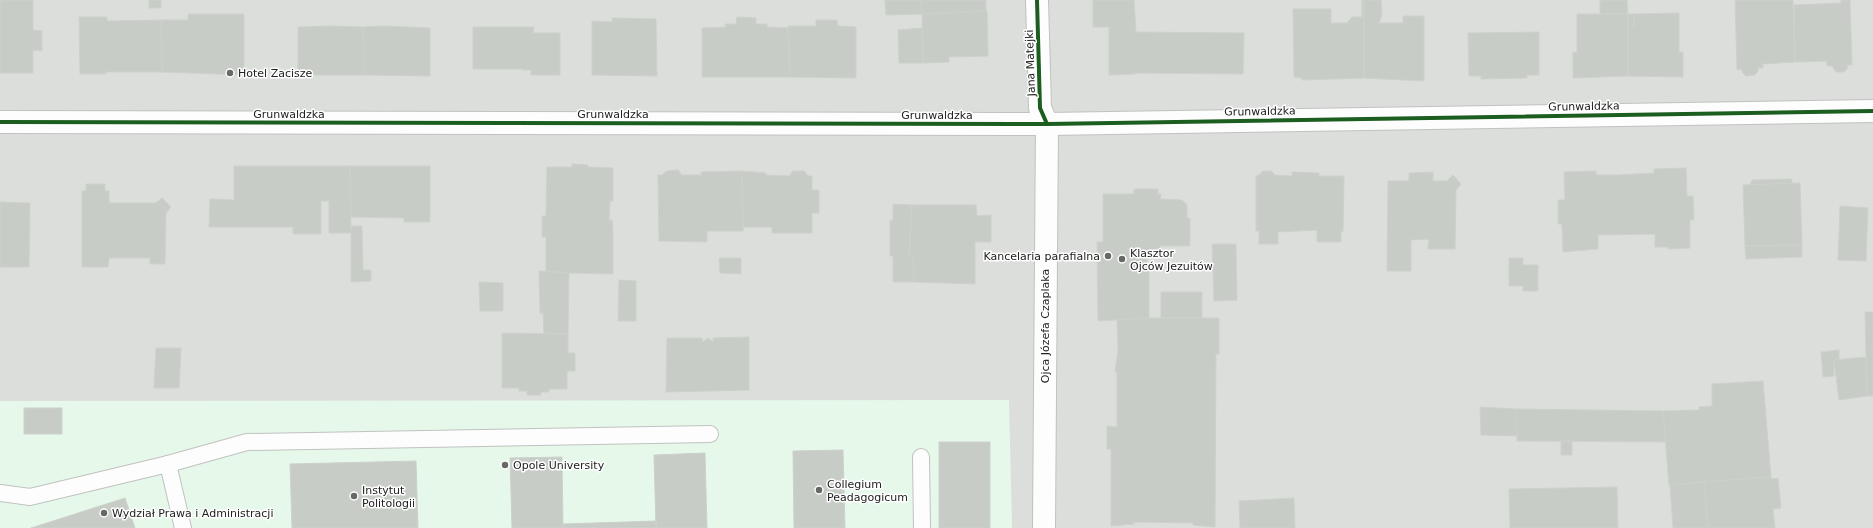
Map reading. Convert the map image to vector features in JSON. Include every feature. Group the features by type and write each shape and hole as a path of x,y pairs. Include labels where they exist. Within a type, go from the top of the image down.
{"street":[{"name":"Jana Matejki","path":"1037,0 1040,108 1047,124"},
{"name":"Grunwaldzka","path":"0,122 1047,124 1873,111"},
{"name":"Ojca Józefa Czaplaka","path":"1044,528 1047,124"}],"lane":[{"path":"0,493 30,497 168,464 247,442 710,434"},
{"path":"921,457 922,528"},
{"path":"168,464 183,528"}],"shaded area":[{"path":"0,0 1873,0 1873,528 0,528"},
{"name":"Opole University","path":"1009,400 1012,528 0,528 0,401"}],"building":[{"path":"0,0 33,0 33,30 42,31 42,51 33,50 33,73 0,73"},
{"path":"149,0 161,0 161,8 149,8"},
{"path":"885,0 921,0 922,14 886,15"},
{"path":"921,0 986,0 986,12 922,14"},
{"path":"1093,0 1134,0 1136,32 1244,33 1243,74 1135,73 1109,75 1109,27 1093,27"},
{"path":"1362,0 1364,0 1364,78 1302,80 1302,78 1294,77 1293,9 1331,9 1331,23 1347,23 1352,17 1362,17"},
{"path":"1364,0 1381,0 1382,15 1379,23 1403,23 1403,16 1424,16 1424,81 1364,78"},
{"path":"1600,0 1627,0 1628,14 1600,14"},
{"path":"1735,0 1793,0 1795,62 1763,64 1763,68 1758,68 1755,75 1746,76 1742,72 1742,69 1737,70"},
{"path":"1841,0 1850,0 1852,65 1847,65 1848,68 1844,72 1836,72 1832,66 1827,66 1827,61 1795,62 1794,5 1841,3"},
{"path":"987,11 988,56 949,57 949,62 923,63 922,14"},
{"path":"1679,13 1679,52 1683,52 1683,77 1628,76 1628,28 1634,27 1634,14"},
{"path":"188,14 244,14 244,75 162,72 161,20 188,20"},
{"path":"1577,14 1628,14 1628,76 1573,78 1573,52 1577,53"},
{"path":"1628,14 1634,14 1634,27 1628,28"},
{"path":"79,17 107,17 107,21 161,20 162,72 106,72 106,74 80,74"},
{"path":"737,17 756,18 756,24 767,24 767,27 788,28 790,77 702,77 702,28 726,27 725,24 736,24"},
{"path":"612,18 656,19 657,76 592,75 592,21 612,22"},
{"path":"816,20 837,20 838,26 856,27 856,78 790,77 788,26 816,26"},
{"path":"383,26 430,28 430,76 364,75 363,27"},
{"path":"298,27 363,27 364,75 298,75"},
{"path":"473,27 534,27 533,33 560,33 560,75 531,75 531,70 523,69 473,69"},
{"path":"922,28 923,63 899,63 898,30"},
{"path":"1539,32 1539,75 1527,75 1527,78 1481,79 1481,76 1469,76 1468,33"},
{"path":"572,164 588,165 588,167 613,168 613,201 610,201 609,220 612,220 613,233 613,274 546,271 546,237 542,237 542,216 546,216 547,167 572,167"},
{"path":"234,166 350,166 351,233 329,233 329,201 321,201 321,234 293,234 293,227 209,227 210,199 234,200"},
{"path":"350,166 430,166 430,222 404,222 404,218 351,217"},
{"path":"1686,168 1687,196 1693,196 1694,220 1690,220 1690,248 1668,249 1668,247 1655,247 1655,234 1598,235 1598,249 1563,252 1562,224 1558,224 1558,200 1565,200 1564,172 1596,171 1596,175 1618,175 1654,173 1654,169"},
{"path":"678,170 682,175 701,175 701,172 742,171 743,231 707,231 707,242 659,241 658,175 662,175 667,171"},
{"path":"742,171 766,173 766,175 789,176 793,171 804,171 808,176 812,176 812,190 819,190 819,213 812,213 812,233 772,233 772,227 743,227 743,231"},
{"path":"1263,171 1271,171 1275,175 1292,176 1292,172 1319,173 1319,176 1344,176 1343,231 1341,232 1341,242 1317,242 1317,230 1278,232 1278,244 1259,244 1259,231 1256,231 1256,176"},
{"path":"1433,172 1433,181 1447,181 1453,175 1461,184 1456,190 1455,249 1428,249 1429,239 1411,240 1411,271 1387,271 1388,181 1409,181 1409,173"},
{"path":"1791,179 1793,184 1750,185 1752,180"},
{"path":"1800,183 1802,245 1745,246 1743,185"},
{"path":"86,184 105,184 105,191 109,191 109,203 156,203 162,198 171,207 166,213 165,264 150,264 150,258 109,258 108,267 82,267 82,191 86,191"},
{"name":"Klasztor Ojców Jezuitów","path":"1134,189 1158,189 1158,194 1161,194 1160,199 1182,200 1187,205 1187,218 1190,218 1190,246 1160,246 1160,250 1147,250 1147,267 1149,267 1149,318 1098,321 1097,242 1103,242 1103,194 1134,194"},
{"path":"0,202 30,203 29,267 0,267"},
{"path":"893,204 912,205 909,256 913,256 914,282 893,282 893,256 890,256 890,220 893,220"},
{"path":"912,205 976,205 977,216 991,215 991,242 975,242 975,284 914,282 913,256 909,256"},
{"path":"1840,206 1868,208 1866,261 1838,260"},
{"path":"351,226 362,226 363,270 371,270 371,281 351,282"},
{"path":"1212,244 1236,244 1237,300 1214,301"},
{"path":"1802,245 1802,257 1746,259 1745,246"},
{"path":"719,258 741,258 741,274 720,273"},
{"path":"1509,258 1523,258 1523,265 1538,265 1538,291 1523,291 1523,286 1509,286"},
{"path":"539,271 569,273 568,334 544,333 543,313 540,313"},
{"path":"619,280 636,281 636,321 618,321"},
{"path":"479,282 503,283 503,311 480,311"},
{"path":"1161,292 1202,292 1202,318 1161,318"},
{"path":"1865,312 1873,312 1873,396 1867,396"},
{"path":"1149,318 1219,318 1219,354 1216,354 1215,527 1193,525 1193,523 1134,522 1134,524 1111,526 1111,449 1107,449 1107,426 1117,427 1117,372 1115,372 1118,350 1117,320"},
{"path":"502,333 568,334 568,353 575,353 575,371 567,371 567,389 549,389 549,392 541,392 541,395 527,395 527,391 519,391 519,388 502,388"},
{"path":"749,337 749,390 666,392 667,338 702,338 703,342 708,338 713,342 713,338"},
{"path":"156,348 181,348 179,388 154,388"},
{"path":"1839,350 1839,359 1834,360 1834,376 1823,377 1821,352"},
{"path":"1866,357 1867,396 1839,400 1834,360"},
{"path":"1763,381 1771,477 1669,485 1663,411 1699,410 1699,407 1712,406 1712,384"},
{"path":"1480,407 1516,409 1517,436 1481,435"},
{"path":"24,408 62,408 62,434 24,434"},
{"path":"1516,409 1663,411 1666,442 1517,441"},
{"path":"1561,441 1572,441 1572,455 1561,455"},
{"path":"939,442 990,442 990,528 939,528"},
{"name":"Collegium Peadagogicum","path":"843,450 845,528 794,528 793,451"},
{"path":"705,453 707,528 656,528 654,455"},
{"path":"562,457 563,528 512,528 510,458"},
{"name":"Instytut Politologii","path":"416,461 418,528 292,528 290,464"},
{"path":"1771,477 1771,479 1778,478 1781,508 1773,509 1775,528 1708,528 1704,482"},
{"path":"1704,482 1708,528 1673,528 1670,485"},
{"path":"1617,487 1618,528 1510,528 1509,489"},
{"name":"Wydział Prawa i Administracji","path":"125,498 135,528 31,528"},
{"path":"1294,498 1295,528 1240,528 1239,501"},
{"path":"656,521 656,528 563,528 563,524"}],"cycle path":[{"path":"1037,0 1040,108 1047,124"},
{"path":"0,122 1047,124 1873,111"}],"place":[{"name":"Hotel Zacisze","path":"230,73"},
{"name":"Kancelaria parafialna","path":"1108,256"},
{"name":"Klasztor Ojców Jezuitów","path":"1122,259"},
{"name":"Opole University","path":"505,465"},
{"name":"Collegium Peadagogicum","path":"819,490"},
{"name":"Instytut Politologii","path":"354,496"},
{"name":"Wydział Prawa i Administracji","path":"104,513"}]}
